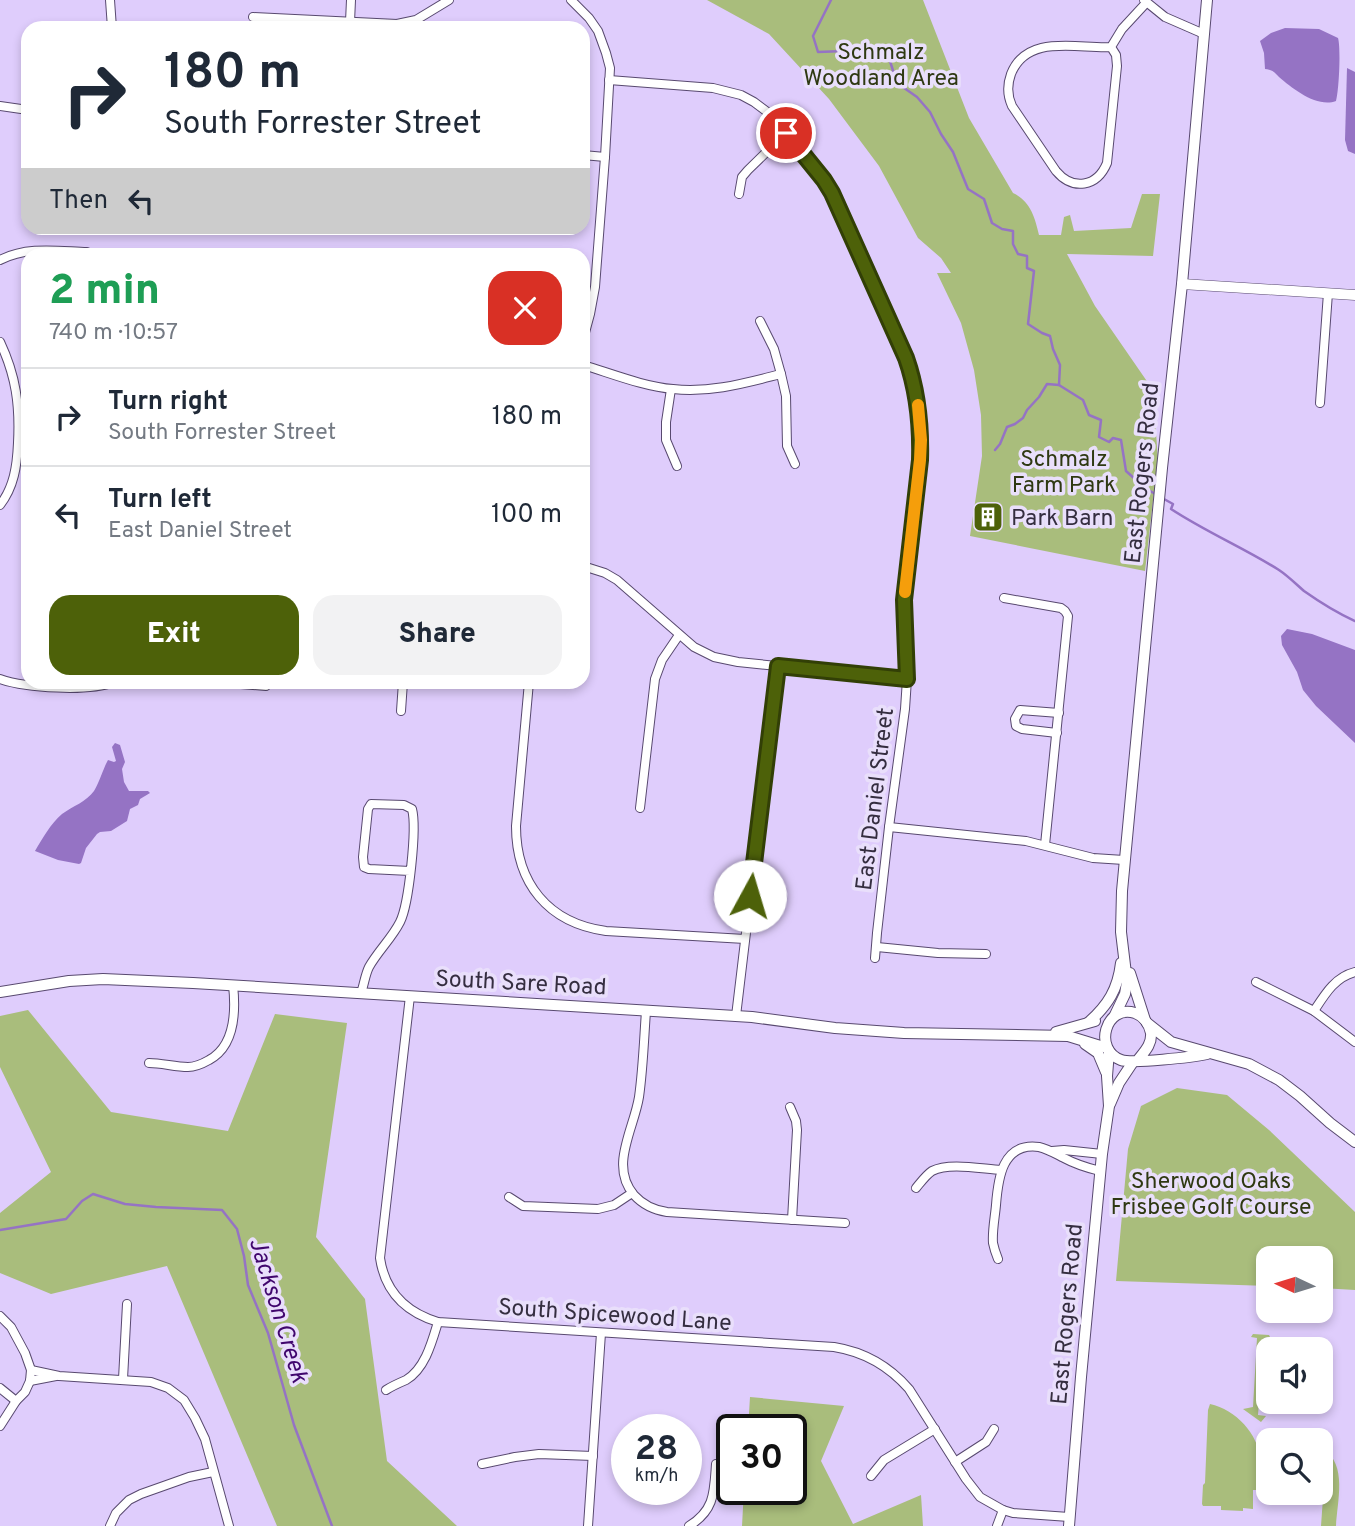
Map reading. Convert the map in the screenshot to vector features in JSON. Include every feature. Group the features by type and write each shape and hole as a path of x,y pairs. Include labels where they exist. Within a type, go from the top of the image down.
{"main road":[{"name":"East Rogers Road","path":"1113,1017 1126,988 1121,932 1122,891 1207,0"},
{"path":"1089,1022 1106,1005 1116,984 1121,965 1121,932"},
{"name":"East Rogers Road","path":"1124,950 1146,1022"},
{"name":"South Sare Road","path":"0,992 69,981 103,979 233,985 736,1016 863,1030 1040,1035 1073,1038 1108,1049"},
{"path":"1209,1054 1120,1060 1108,1049 1104,1034 1113,1017 1121,1013 1134,1013 1171,1042 1249,1064 1279,1080 1355,1142"},
{"name":"South Sare Road","path":"1040,1035 1113,1017"},
{"path":"1135,1061 1150,1043 1150,1031 1146,1022"},
{"path":"1073,1038 1098,1054 1107,1076"},
{"name":"East Rogers Road","path":"1069,1522 1100,1171 1109,1106 1108,1049"},
{"name":"East Rogers Road","path":"1109,1106 1119,1083 1135,1061"},
{"path":"1330,1123 1355,1151"}],"street":[{"path":"110,0 112,21"},
{"path":"350,21 351,0"},
{"path":"410,21 449,0"},
{"path":"571,0 598,31 609,61 605,157 590,311"},
{"path":"1111,47 1145,1 1165,18 1204,34"},
{"path":"253,17 331,21"},
{"path":"1042,46 1111,47 1116,55 1117,66 1107,163 1096,179 1087,183 1072,183 1056,172 1013,106 1008,93 1011,75 1024,57 1042,46"},
{"name":"East Daniel Street","path":"610,80 727,91 754,102 776,120 832,193 913,379 921,440 904,600 907,679 876,958"},
{"path":"0,106 21,109"},
{"path":"739,194 742,177 786,133"},
{"path":"590,156 605,157"},
{"path":"0,260 21,253"},
{"path":"1182,284 1355,295"},
{"path":"1320,403 1328,293"},
{"path":"760,321 774,349 781,374 786,396 788,446 795,464"},
{"path":"0,342 21,396"},
{"path":"590,367 671,389 724,388 781,374"},
{"path":"671,389 666,432 668,446 677,466"},
{"path":"0,505 12,484 18,463 21,426"},
{"path":"590,568 605,573 624,585 694,647 714,657 737,662 907,679"},
{"path":"1003,598 1061,608 1068,616 1045,845"},
{"path":"640,808 655,679 668,650 679,635"},
{"path":"736,1016 778,666"},
{"path":"0,679 21,684"},
{"path":"401,711 403,689"},
{"path":"527,689 516,842 524,873 538,896 561,916 587,928 746,939"},
{"path":"1057,733 1022,729 1016,726 1015,716 1020,710 1059,713"},
{"path":"361,993 369,969 398,927 403,915 410,871 414,818 412,809 404,806 371,804 368,809 364,867 410,871"},
{"path":"889,827 1027,841 1093,858 1125,860"},
{"path":"877,947 986,954"},
{"path":"1314,1011 1331,986 1340,978 1355,972"},
{"path":"1256,982 1314,1011 1355,1042"},
{"path":"149,1063 189,1067 200,1065 221,1052 232,1029 233,985"},
{"name":"South Spicewood Lane","path":"410,996 380,1258 384,1275 397,1298 418,1315 438,1322 851,1350 877,1360 909,1389 955,1462 977,1493 987,1502 1003,1510 1069,1522"},
{"path":"646,1010 639,1100 623,1157 624,1175 632,1193 646,1205 667,1212 845,1223"},
{"path":"790,1107 797,1130 792,1220"},
{"path":"998,1259 993,1242 998,1182 1001,1170 1009,1158 1020,1150 1038,1147 1100,1171"},
{"path":"1052,1151 1102,1154"},
{"path":"916,1188 928,1174 940,1168 1001,1170"},
{"path":"509,1197 523,1206 598,1209 614,1205 632,1193"},
{"path":"123,1379 127,1304"},
{"path":"0,1316 11,1327 31,1370 25,1392 0,1426"},
{"path":"386,1390 412,1375 422,1363 438,1322"},
{"path":"588,1526 601,1332"},
{"path":"31,1370 59,1376 150,1382 168,1388 184,1399 205,1439 229,1526"},
{"path":"30,1381 59,1376"},
{"path":"0,1388 16,1401"},
{"path":"871,1476 884,1460 935,1429"},
{"path":"955,1462 986,1442 994,1429"},
{"path":"482,1464 539,1454 593,1456"},
{"path":"689,1526 709,1508 716,1464"},
{"path":"110,1526 116,1513 129,1500 189,1477 214,1472"},
{"path":"997,1526 1003,1510"}],"green space":[{"name":"Schmalz Woodland Area","path":"707,0 923,0 969,118 1013,193 1024,200 1031,210 1039,235 1061,235 1064,217 1070,215 1074,231 1131,228 1142,194 1160,194 1153,256 1067,254 1095,306 1153,390 1160,489 1154,492 1145,571 970,536 982,456 981,415 974,370 961,323 937,273 951,273 941,258 918,238 879,166 829,99 769,34"},
{"path":"28,1010 111,1112 228,1131 275,1014 347,1023 316,1237 365,1299 387,1461 457,1526 277,1526 167,1266 51,1294 0,1273 0,1213 51,1172 0,1067 0,1016"},
{"name":"Sherwood Oaks Frisbee Golf Course","path":"1177,1088 1227,1095 1269,1130 1355,1212 1355,1290 1334,1289 1334,1246 1256,1246 1256,1286 1116,1281 1128,1149 1141,1106"},
{"path":"1253,1334 1270,1337 1256,1338 1251,1337"},
{"path":"1256,1355 1256,1414 1266,1416 1261,1422 1243,1409 1253,1407"},
{"path":"750,1397 844,1406 821,1461 853,1524 921,1495 923,1526 742,1526 743,1505 807,1505 807,1414 749,1414"},
{"path":"1210,1404 1237,1417 1255,1441 1256,1490 1253,1490 1253,1509 1221,1510 1221,1506 1202,1504"},
{"path":"1333,1459 1339,1484 1336,1526 1321,1526 1322,1505 1333,1505"}],"shaded area":[{"path":"1285,28 1319,29 1338,38 1336,101 1313,100 1265,69 1260,41"},
{"path":"1347,68 1355,72 1355,154 1348,151 1345,140"},
{"path":"1287,629 1312,634 1355,650 1355,743 1303,690 1297,672 1282,645 1281,636"},
{"path":"115,743 120,745 125,762 122,769 129,791 150,793 130,809 127,821 111,831 97,834 86,848 81,863 58,860 35,851 58,818 94,791 108,760 116,761 112,747"}],"waterway":[{"path":"831,0 813,36 818,52 871,50 889,58 897,83 917,97 930,112 953,152 968,189 984,199 992,223 1013,231 1013,244 1018,254 1027,256 1027,268 1034,271 1028,324 1050,336 1060,365 1059,385 1047,384 1023,418 1007,427 995,450"},
{"path":"1059,385 1083,400 1089,415 1101,420 1099,437 1109,442 1113,438 1121,440 1126,471 1157,495"},
{"path":"1164,499 1173,504 1171,509 1279,570 1317,600 1355,621"},
{"name":"Jackson Creek","path":"0,1230 66,1219 82,1201 93,1194 125,1204 222,1210 237,1229 248,1285 268,1333 294,1425 332,1526"}],"slow traffic":[{"path":"905,592 920,460 918,405"}],"place":[{"name":"Park Barn","path":"988,517"}],"route":[{"path":"750,896 778,666 907,679 905,582 921,440 917,398 906,358 832,193 786,133"}],"park label":[{"name":"Schmalz Farm Park","path":"1064,471"}]}
